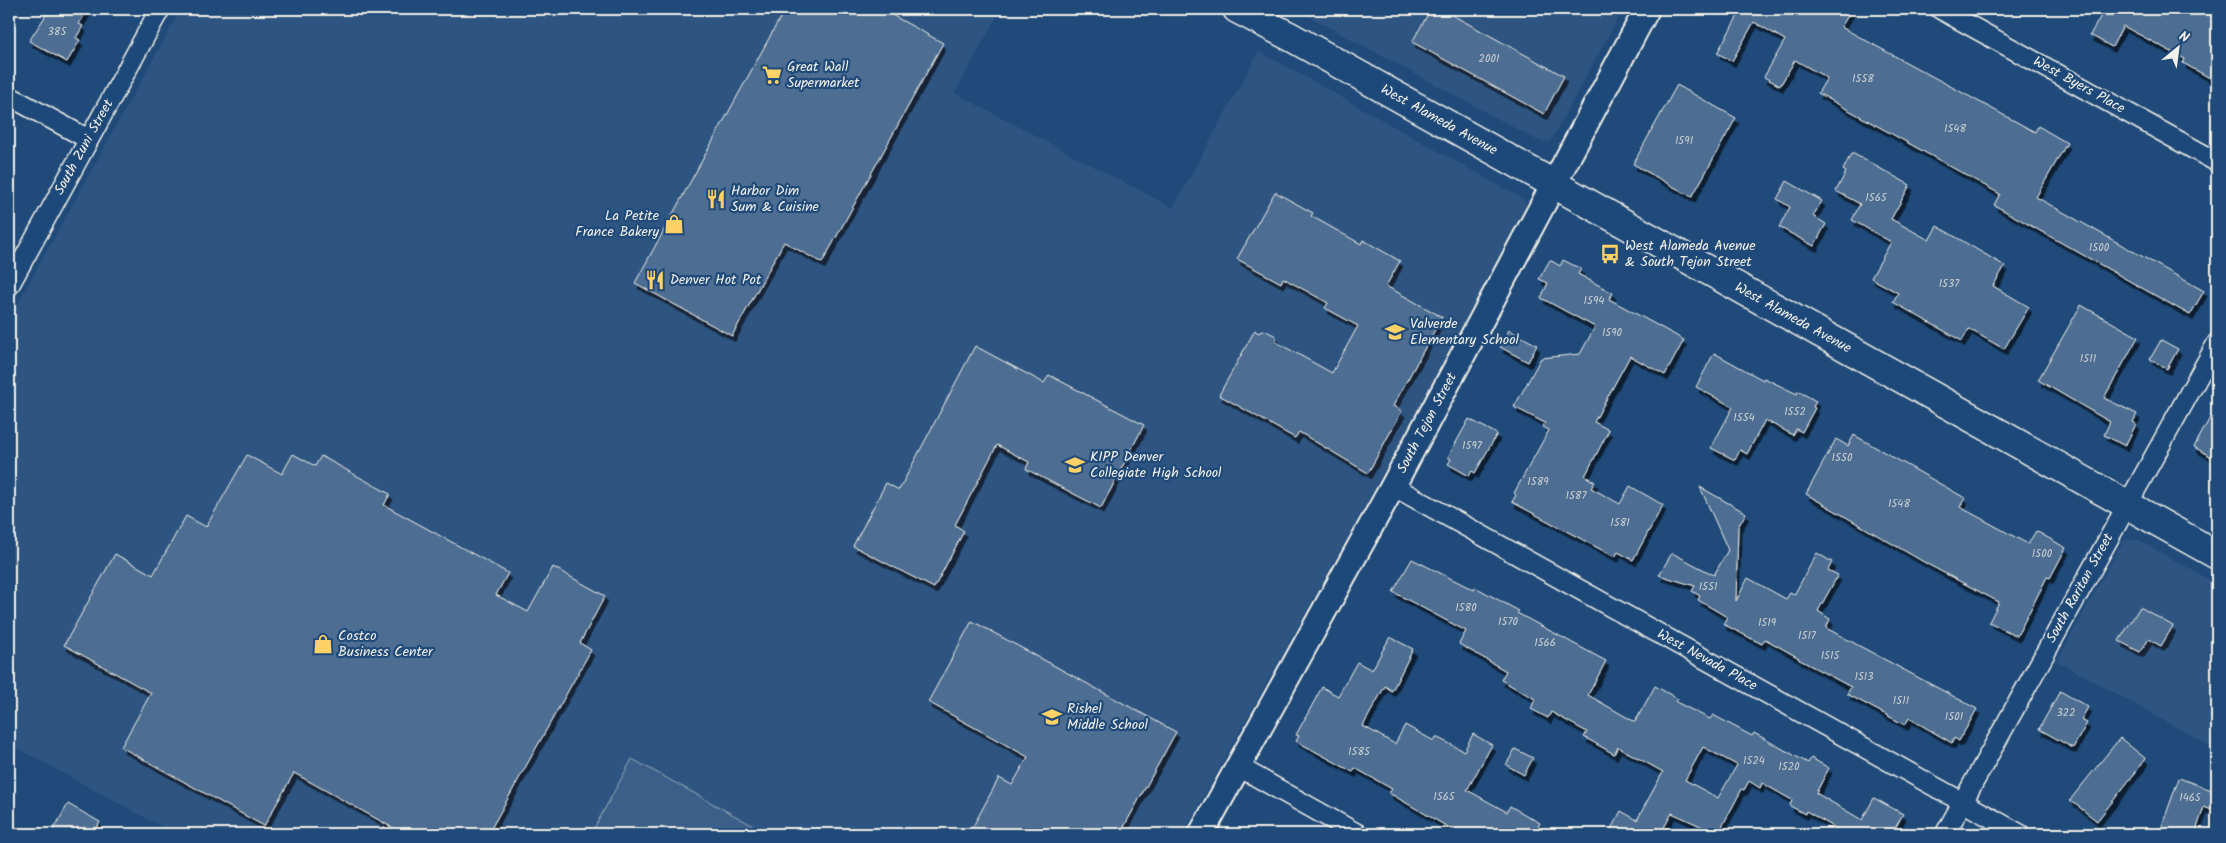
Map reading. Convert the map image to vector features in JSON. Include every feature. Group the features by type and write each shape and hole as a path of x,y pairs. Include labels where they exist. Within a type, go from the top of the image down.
{"main road":[{"name":"West Alameda Avenue","path":"1237,9 1291,37 2217,555"}],"street":[{"name":"South Zuni Street","path":"9,286 160,9"},
{"name":"South Tejon Street","path":"1201,834 1394,486 1555,186 1647,9"},
{"name":"West Byers Place","path":"1940,9 2217,162"},
{"path":"9,96 88,139"},
{"name":"South Raritan Street","path":"1945,834 2217,343"},
{"name":"West Nevada Place","path":"1394,486 2020,834"},
{"path":"1239,767 1358,834"}],"shaded area":[{"path":"181,9 1001,9 955,93 1173,208 1259,51 1525,200 1526,208 1521,224 1183,834 175,834 9,744 9,319"},
{"path":"1295,9 1617,9 1622,11 1550,142 1539,141"},
{"path":"2137,539 2217,584 2217,750 2057,661 2123,541"},
{"path":"632,759 768,834 591,834"}],"building":[{"path":"50,9 88,9 79,24 83,26 76,38 80,40 67,62 29,41"},
{"path":"785,9 881,9 943,43 822,263 784,242 732,336 635,283"},
{"path":"1431,9 1441,9 1564,76 1544,114 1412,42"},
{"path":"1730,9 1852,9 1841,27 2035,132 2038,126 2067,143 2036,197 2204,291 2190,315 1994,205 2000,194 1818,93 1827,78 1795,60 1780,86 1764,77 1785,40 1754,22 1732,61 1717,53 1739,14"},
{"path":"2093,9 2200,9 2217,18 2217,82 2183,63 2185,59 2123,26 2112,47 2090,35 2102,14"},
{"path":"1677,85 1736,118 1692,197 1633,164"},
{"path":"1851,154 1910,185 1891,219 1929,240 1937,226 2005,266 1993,286 2029,307 2004,349 1969,329 1962,341 1893,302 1898,293 1871,278 1891,242 1852,220 1860,204 1836,191 1846,172 1843,170"},
{"path":"1787,181 1822,201 1813,216 1826,224 1814,246 1779,227 1790,207 1777,199"},
{"name":"Valverde Elementary School","path":"1275,192 1313,213 1311,216 1361,244 1363,240 1400,261 1386,286 1442,317 1393,406 1402,411 1368,473 1299,432 1295,438 1219,395 1255,330 1258,333 1264,330 1276,336 1276,342 1332,373 1358,326 1325,308 1328,303 1283,278 1281,283 1237,259"},
{"path":"1550,260 1560,266 1563,260 1581,269 1578,274 1613,293 1609,299 1684,340 1665,375 1630,356 1594,422 1609,430 1585,476 1595,482 1591,488 1620,504 1630,486 1663,505 1633,560 1618,552 1615,557 1512,502 1516,495 1514,493 1549,430 1543,427 1545,423 1514,407 1541,358 1580,354 1595,327 1541,298 1548,283 1539,279"},
{"path":"2081,305 2138,337 2104,398 2137,414 2133,422 2136,424 2125,446 2104,435 2110,422 2038,380"},
{"path":"1509,330 1537,345 1528,362 1500,347"},
{"path":"2161,340 2178,349 2167,369 2150,359"},
{"name":"KIPP Denver Collegiate High School","path":"975,346 1044,383 1049,375 1144,425 1101,508 1026,469 1029,462 997,445 955,525 964,531 934,588 853,546 886,483 899,490"},
{"path":"1714,353 1763,380 1764,378 1797,394 1798,391 1816,401 1813,407 1815,408 1802,432 1796,429 1793,435 1765,420 1747,454 1740,450 1735,460 1711,448 1733,407 1696,387"},
{"path":"2217,405 2217,460 2194,447"},
{"path":"1469,419 1497,434 1475,473 1472,471 1469,476 1448,464 1451,459 1448,457"},
{"path":"1854,435 1965,498 1960,507 2028,544 2036,531 2066,548 2050,578 2047,577 2017,636 1989,622 1999,602 1929,565 1806,494 1836,439 1848,446"},
{"name":"Costco Business Center","path":"293,454 315,466 321,456 390,494 384,505 508,573 496,595 528,612 553,567 605,596 580,643 591,650 488,834 404,834 294,773 264,826 121,747 151,693 64,645 115,554 153,575 186,516 206,527 247,455 282,474"},
{"path":"1700,487 1746,513 1738,527 1736,601 1748,578 1786,599 1790,593 1794,595 1817,553 1832,562 1828,570 1838,575 1818,611 1830,619 1826,628 1977,709 1959,741 1954,738 1952,743 1909,718 1905,725 1847,694 1851,687 1765,639 1762,644 1723,624 1727,617 1698,600 1700,596 1692,591 1695,586 1659,575 1672,553 1714,575 1728,550"},
{"path":"1412,559 1474,590 1475,587 1519,611 1517,613 1606,661 1588,695 1635,722 1655,686 1678,699 1676,702 1710,719 1713,715 1752,736 1754,733 1808,763 1811,758 1829,768 1816,793 1862,820 1874,798 1903,814 1892,834 1846,834 1806,811 1805,814 1790,806 1792,800 1762,783 1760,788 1749,781 1744,790 1742,789 1718,834 1672,813 1661,833 1663,834 1608,834 1621,811 1637,820 1663,772 1618,747 1614,754 1584,737 1587,732 1551,712 1548,718 1531,709 1535,699 1501,680 1506,671 1459,644 1466,631 1393,592","holes":["1703,747 1737,765 1718,798 1685,780"]},
{"path":"2140,607 2173,626 2161,646 2149,639 2140,652 2119,641"},
{"name":"Rishel Middle School","path":"972,621 1176,732 1120,834 969,834 999,778 1012,785 1028,757 928,702"},
{"path":"1390,637 1413,649 1392,691 1385,686 1363,726 1395,744 1405,725 1434,741 1436,737 1464,751 1473,734 1492,745 1467,790 1507,812 1510,806 1540,823 1534,834 1460,834 1389,793 1392,789 1355,768 1353,772 1296,741 1299,736 1296,735 1322,687 1338,696 1357,662 1372,670"},
{"path":"2060,691 2088,707 2081,720 2087,723 2073,748 2039,729"},
{"path":"2120,738 2146,759 2097,821 2070,800"},
{"path":"1515,749 1533,758 1524,775 1506,765"},
{"path":"2179,778 2217,792 2217,812 2204,807 2195,834 2159,834"},
{"path":"68,804 100,822 93,834 51,834"}],"place":[{"name":"Great Wall Supermarket","path":"772,75"},
{"name":"Harbor Dim Sum & Cuisine","path":"716,199"},
{"name":"La Petite France Bakery","path":"674,224"},
{"name":"West Alameda Avenue & South Tejon Street","path":"1610,254"},
{"name":"Denver Hot Pot","path":"655,280"},
{"name":"Valverde Elementary School","path":"1395,332"},
{"name":"KIPP Denver Collegiate High School","path":"1075,465"},
{"name":"Costco Business Center","path":"323,644"},
{"name":"Rishel Middle School","path":"1052,717"}]}
